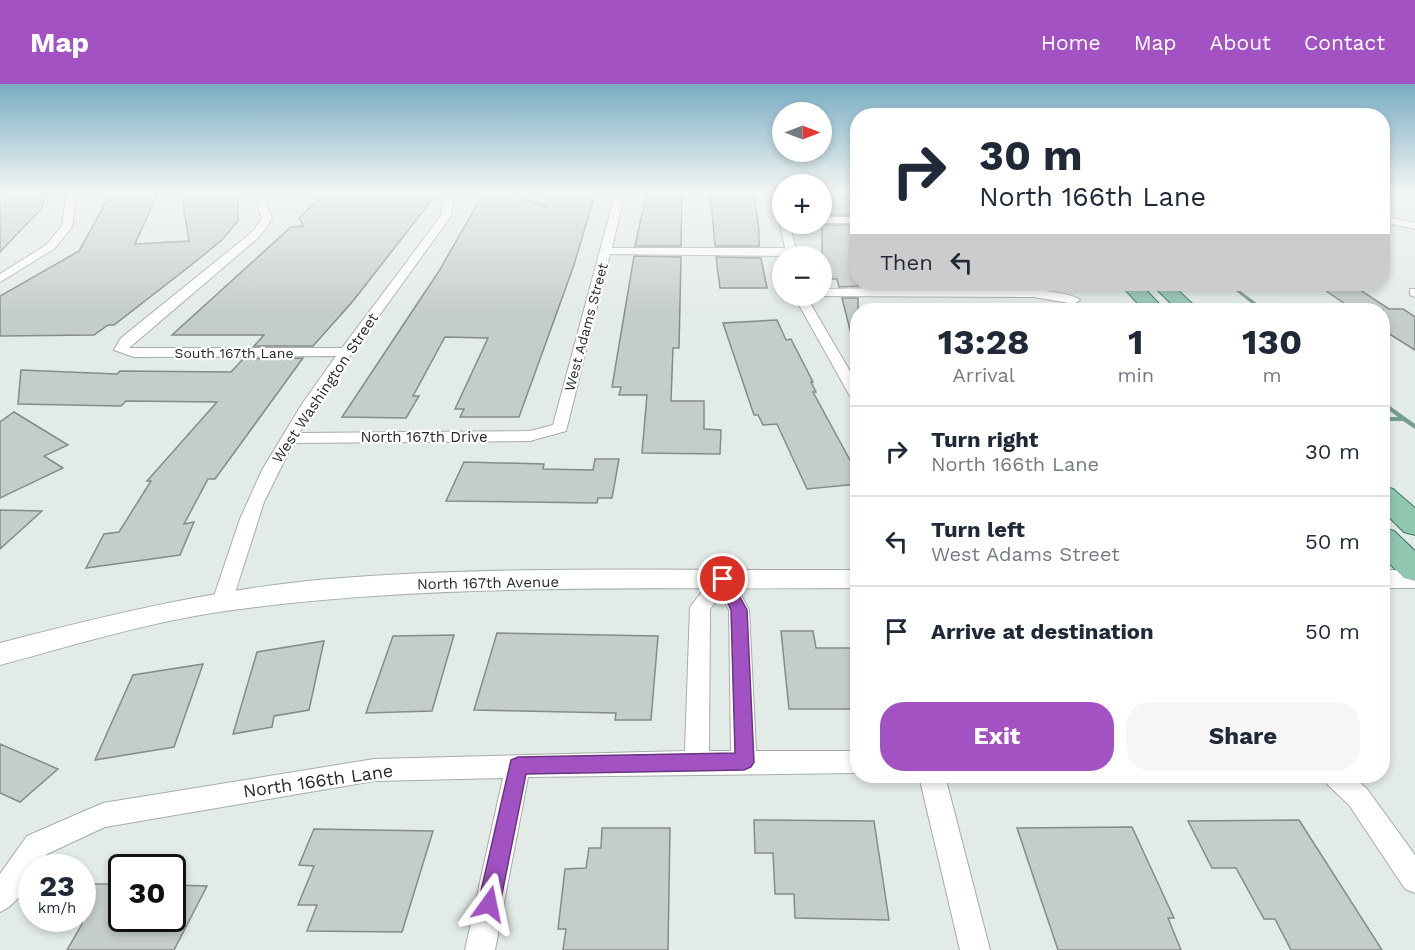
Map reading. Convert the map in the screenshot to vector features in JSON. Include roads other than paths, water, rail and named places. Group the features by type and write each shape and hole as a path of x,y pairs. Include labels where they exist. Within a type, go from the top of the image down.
{"main road":[{"path":"1136,291 1148,303"},
{"path":"1168,291 1181,303"},
{"path":"1390,502 1415,525"},
{"path":"1390,545 1415,570"}],"street":[{"path":"0,279 50,247 63,231"},
{"name":"South 167th Lane","path":"258,231 126,341 121,350 134,353 347,352"},
{"name":"West Washington Street","path":"222,602 252,508 288,438 435,231"},
{"name":"West Adams Street","path":"560,428 611,231"},
{"path":"606,251 772,254"},
{"path":"832,292 1034,293 1074,300"},
{"path":"806,306 850,384"},
{"name":"North 167th Drive","path":"288,438 530,436 560,428"},
{"path":"698,762 700,607 723,579 739,610 744,762"},
{"name":"North 167th Avenue","path":"0,654 120,622 222,602 328,589 452,582 850,579"},
{"path":"1390,579 1415,579"},
{"name":"North 166th Lane","path":"0,898 37,845 103,815 363,772 698,762 850,762"},
{"path":"480,950 518,766"},
{"path":"934,783 975,950"},
{"path":"1343,783 1358,797 1415,879"}],"waterway":[{"path":"1238,291 1254,303"},
{"path":"1390,408 1415,427"},
{"path":"1390,419 1404,419"}]}
